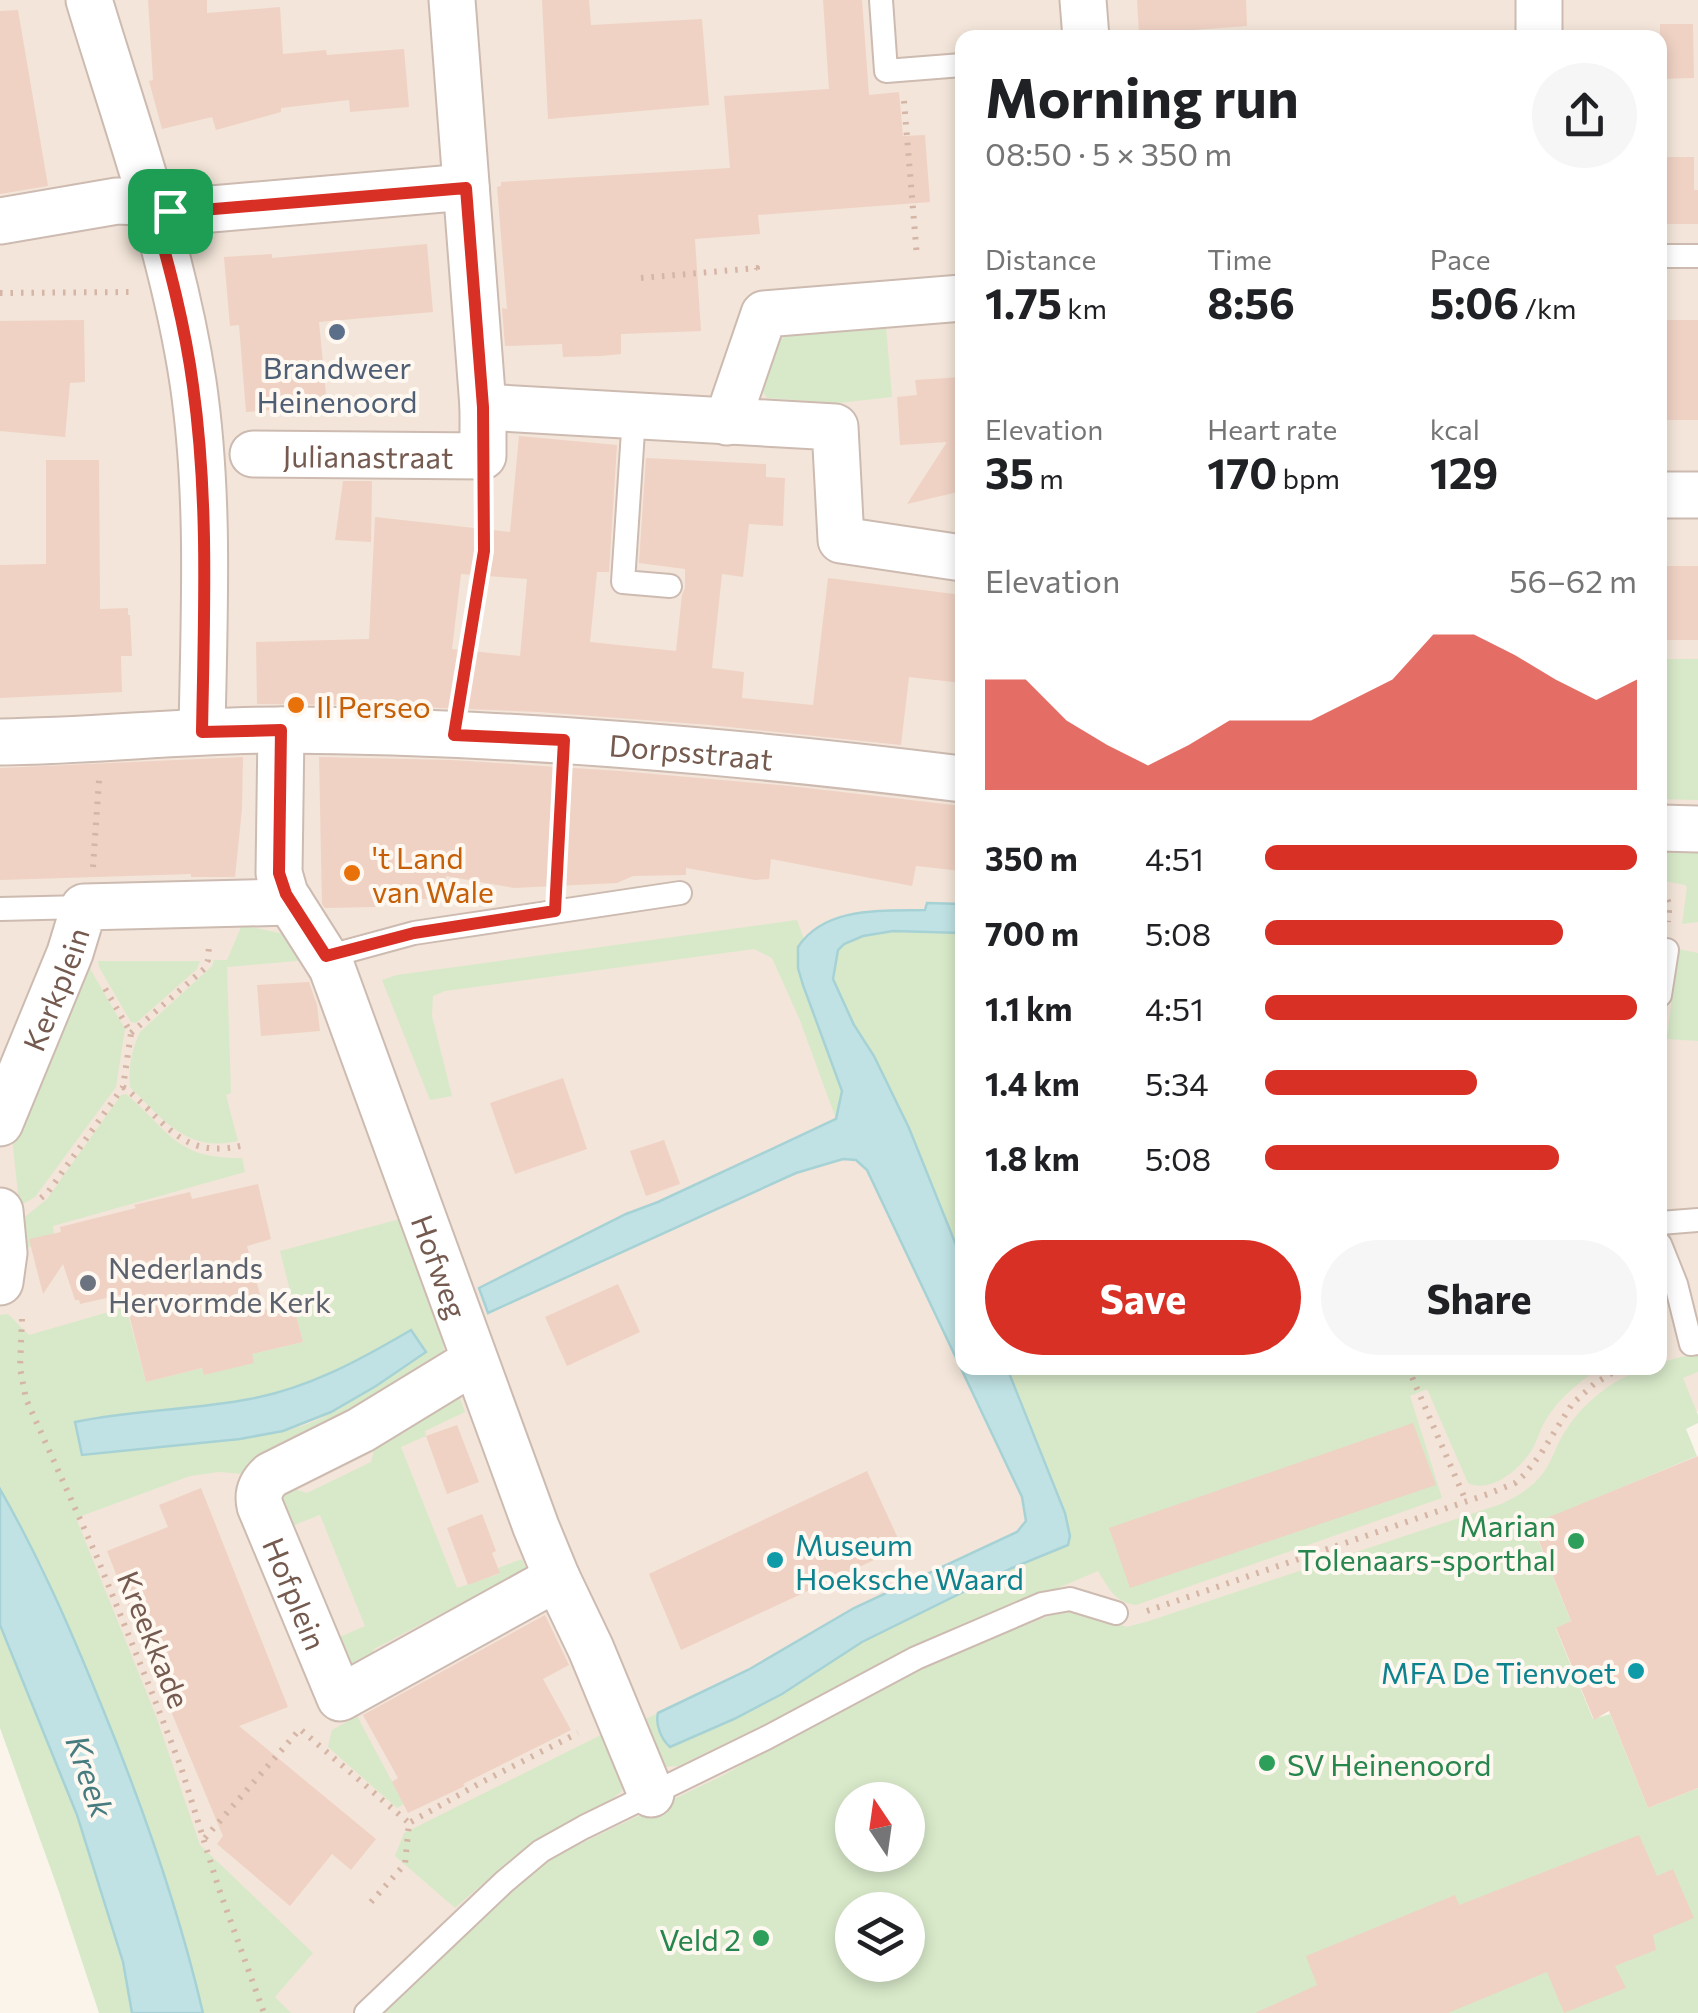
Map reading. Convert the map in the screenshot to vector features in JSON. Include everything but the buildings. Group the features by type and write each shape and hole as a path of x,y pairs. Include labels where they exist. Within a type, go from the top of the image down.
{"street":[{"path":"89,0 152,206 175,291 193,382 201,464 204,568 202,732"},
{"name":"Julianastraat","path":"253,454 483,456 483,407 452,0"},
{"path":"1083,0 1085,30"},
{"path":"1539,0 1539,30"},
{"path":"0,221 117,200 178,212 466,188"},
{"path":"728,422 764,314 942,300"},
{"path":"483,407 835,427 841,540 955,557"},
{"path":"1667,495 1698,496"},
{"name":"Dorpsstraat","path":"0,742 281,730 454,735 564,740 955,778"},
{"name":"Hofweg","path":"281,730 281,883 326,956 558,1578 592,1649 651,1794"},
{"path":"1667,828 1698,829"},
{"name":"Kerkplein","path":"0,1123 70,953 84,907 290,902"},
{"path":"0,1211 8,1294"},
{"name":"Hofplein","path":"474,1361 361,1430 271,1475 260,1489 260,1506 340,1698 558,1578"}],"lane":[{"path":"881,0 886,70 955,66"},
{"path":"1667,256 1698,256"},
{"path":"634,416 623,582 670,586"},
{"path":"326,956 414,933 680,893"},
{"name":"Kerkplein","path":"0,909 84,907"},
{"path":"1667,1222 1698,1220"},
{"path":"1667,1262 1694,1343"},
{"path":"366,2013 522,1866 584,1827 766,1738 916,1658 1042,1604 1070,1599 1116,1613"}],"path":[{"path":"901,70 942,300"},
{"path":"640,278 757,268 764,314"},
{"path":"0,294 175,291"},
{"name":"Julianastraat","path":"454,735 484,551 483,456"},
{"path":"84,907 96,846 100,738"},
{"path":"555,911 564,740"},
{"path":"1667,897 1668,920"},
{"path":"131,1033 204,968 213,904"},
{"path":"1,1219 22,1213 48,1192 123,1087 131,1033 90,958 70,953"},
{"path":"123,1087 188,1144 217,1150 245,1146"},
{"name":"Kreekkade","path":"8,1294 22,1316 20,1368 26,1399 79,1514 181,1767 264,2013"},
{"path":"1411,1375 1466,1501"},
{"path":"1116,1613 1153,1610 1515,1483 1540,1455 1572,1404 1609,1375"},
{"path":"410,1823 617,1714"},
{"path":"204,1839 300,1730 410,1823"},
{"path":"371,1902 406,1864 410,1823"}],"shaded area":[{"path":"0,0 1698,0 1698,1411 1463,1556 897,1782 835,1782 835,1809 459,2013 119,2013 0,1701"}],"green space":[{"path":"886,326 892,397 838,403 767,398 762,390 780,340 787,335"},
{"path":"1667,659 1698,659 1698,800 1667,799"},
{"path":"1667,847 1698,848 1698,922 1682,924 1685,885 1667,881"},
{"path":"797,920 804,939 798,947 803,985 842,1091 836,1119 772,958 754,949 445,991 433,996 432,1016 452,1096 430,1100 382,980 397,975"},
{"path":"242,925 298,937 307,960 227,967 231,1093 226,1095 238,1141 204,1142 177,1130 130,1087 131,1058 140,1032 214,960 227,960"},
{"path":"955,933 955,1243 888,1087 834,982 835,958 841,947 862,936"},
{"path":"1678,949 1698,953 1698,1041 1667,1039"},
{"path":"85,960 125,1029 116,1087 35,1197 19,1204 11,1128"},
{"path":"98,961 200,961 197,969 136,1023 131,1022"},
{"path":"126,1094 187,1148 202,1154 242,1158 245,1172 53,1226 55,1240 25,1248 20,1221 47,1199 121,1095"},
{"path":"400,1219 442,1333 441,1360 254,1475 219,1472 190,1476 76,1518 156,1716 200,1845 313,1953 275,1997 291,2013 203,2013 177,1916 42,1565 0,1489 0,1315 8,1314 29,1335 126,1307 146,1382 202,1368 205,1375 252,1354 303,1342 280,1251","holes":["361,1360 332,1410 302,1426 240,1439 82,1454 75,1421 252,1399"]},
{"name":"SV Heinenoord","path":"1698,1352 1698,1372 1683,1378 1698,1415 1698,1423 1686,1429 1697,1456 1532,1525 1571,1621 1556,1629 1593,1719 1610,1714 1648,1808 1698,1788 1698,2013 385,2013 504,1891 538,1864 724,1775 836,1710 1002,1633 1061,1612 1071,1610 1127,1627 1501,1504 1540,1477 1566,1430 1606,1388 1631,1375 1667,1375 1667,1361"},
{"path":"1010,1375 1590,1375 1545,1421 1528,1456 1496,1482 1468,1483 1427,1389 1410,1396 1442,1498 1136,1605 1117,1597 1098,1571 940,1638 679,1766 661,1767 633,1725 658,1713 660,1731 670,1747 782,1694 862,1642 1068,1545 1068,1523"},
{"path":"456,1387 465,1412 401,1447 457,1588 499,1574 498,1568 522,1559 528,1574 479,1609 460,1604 374,1649 372,1666 349,1669 335,1639 365,1626 320,1515 289,1527 280,1497 288,1487 307,1493 371,1462 375,1445"},
{"path":"0,1625 94,1864 132,2013 99,2013 0,1728"},
{"path":"357,1716 404,1804 397,1808 328,1747 332,1730"},
{"path":"611,1730 625,1785 621,1792 510,1860 455,1908 395,1856 404,1833"}],"water":[{"path":"927,903 955,904 955,933 893,931 863,936 838,950 833,979 909,1128 955,1243 955,1356 867,1170 856,1160 843,1159 796,1173 488,1313 479,1288 626,1214 836,1119 842,1091 803,985 798,947 823,924 839,918 873,911 925,910"},
{"path":"411,1330 426,1352 331,1412 283,1431 82,1455 75,1422 272,1394 334,1372"},
{"path":"964,1375 1010,1375 1065,1513 1068,1545 1012,1568 862,1642 782,1694 734,1719 670,1747 664,1740 658,1713 748,1670 854,1608 1017,1532 1026,1521 1022,1497"},
{"name":"Kreek","path":"0,1489 54,1594 115,1740 170,1894 203,2013 132,2013 123,1962 77,1815 0,1625"}],"place":[{"name":"Brandweer Heinenoord","path":"337,332"},
{"name":"Il Perseo","path":"296,705"},
{"name":"'t Land van Wale","path":"352,873"},
{"name":"Nederlands Hervormde Kerk","path":"88,1283"},
{"name":"Marian Tolenaars-sporthal","path":"1576,1541"},
{"name":"Museum Hoeksche Waard","path":"775,1560"},
{"name":"MFA De Tienvoet","path":"1636,1671"},
{"name":"SV Heinenoord","path":"1267,1763"},
{"name":"Veld 2","path":"761,1938"}],"route":[{"path":"466,188 483,407 484,551 454,735 564,740 555,911 414,933 326,956 286,894 278,860 281,730 202,732 204,568 198,422 183,328 152,206 170,211 466,188"}]}
